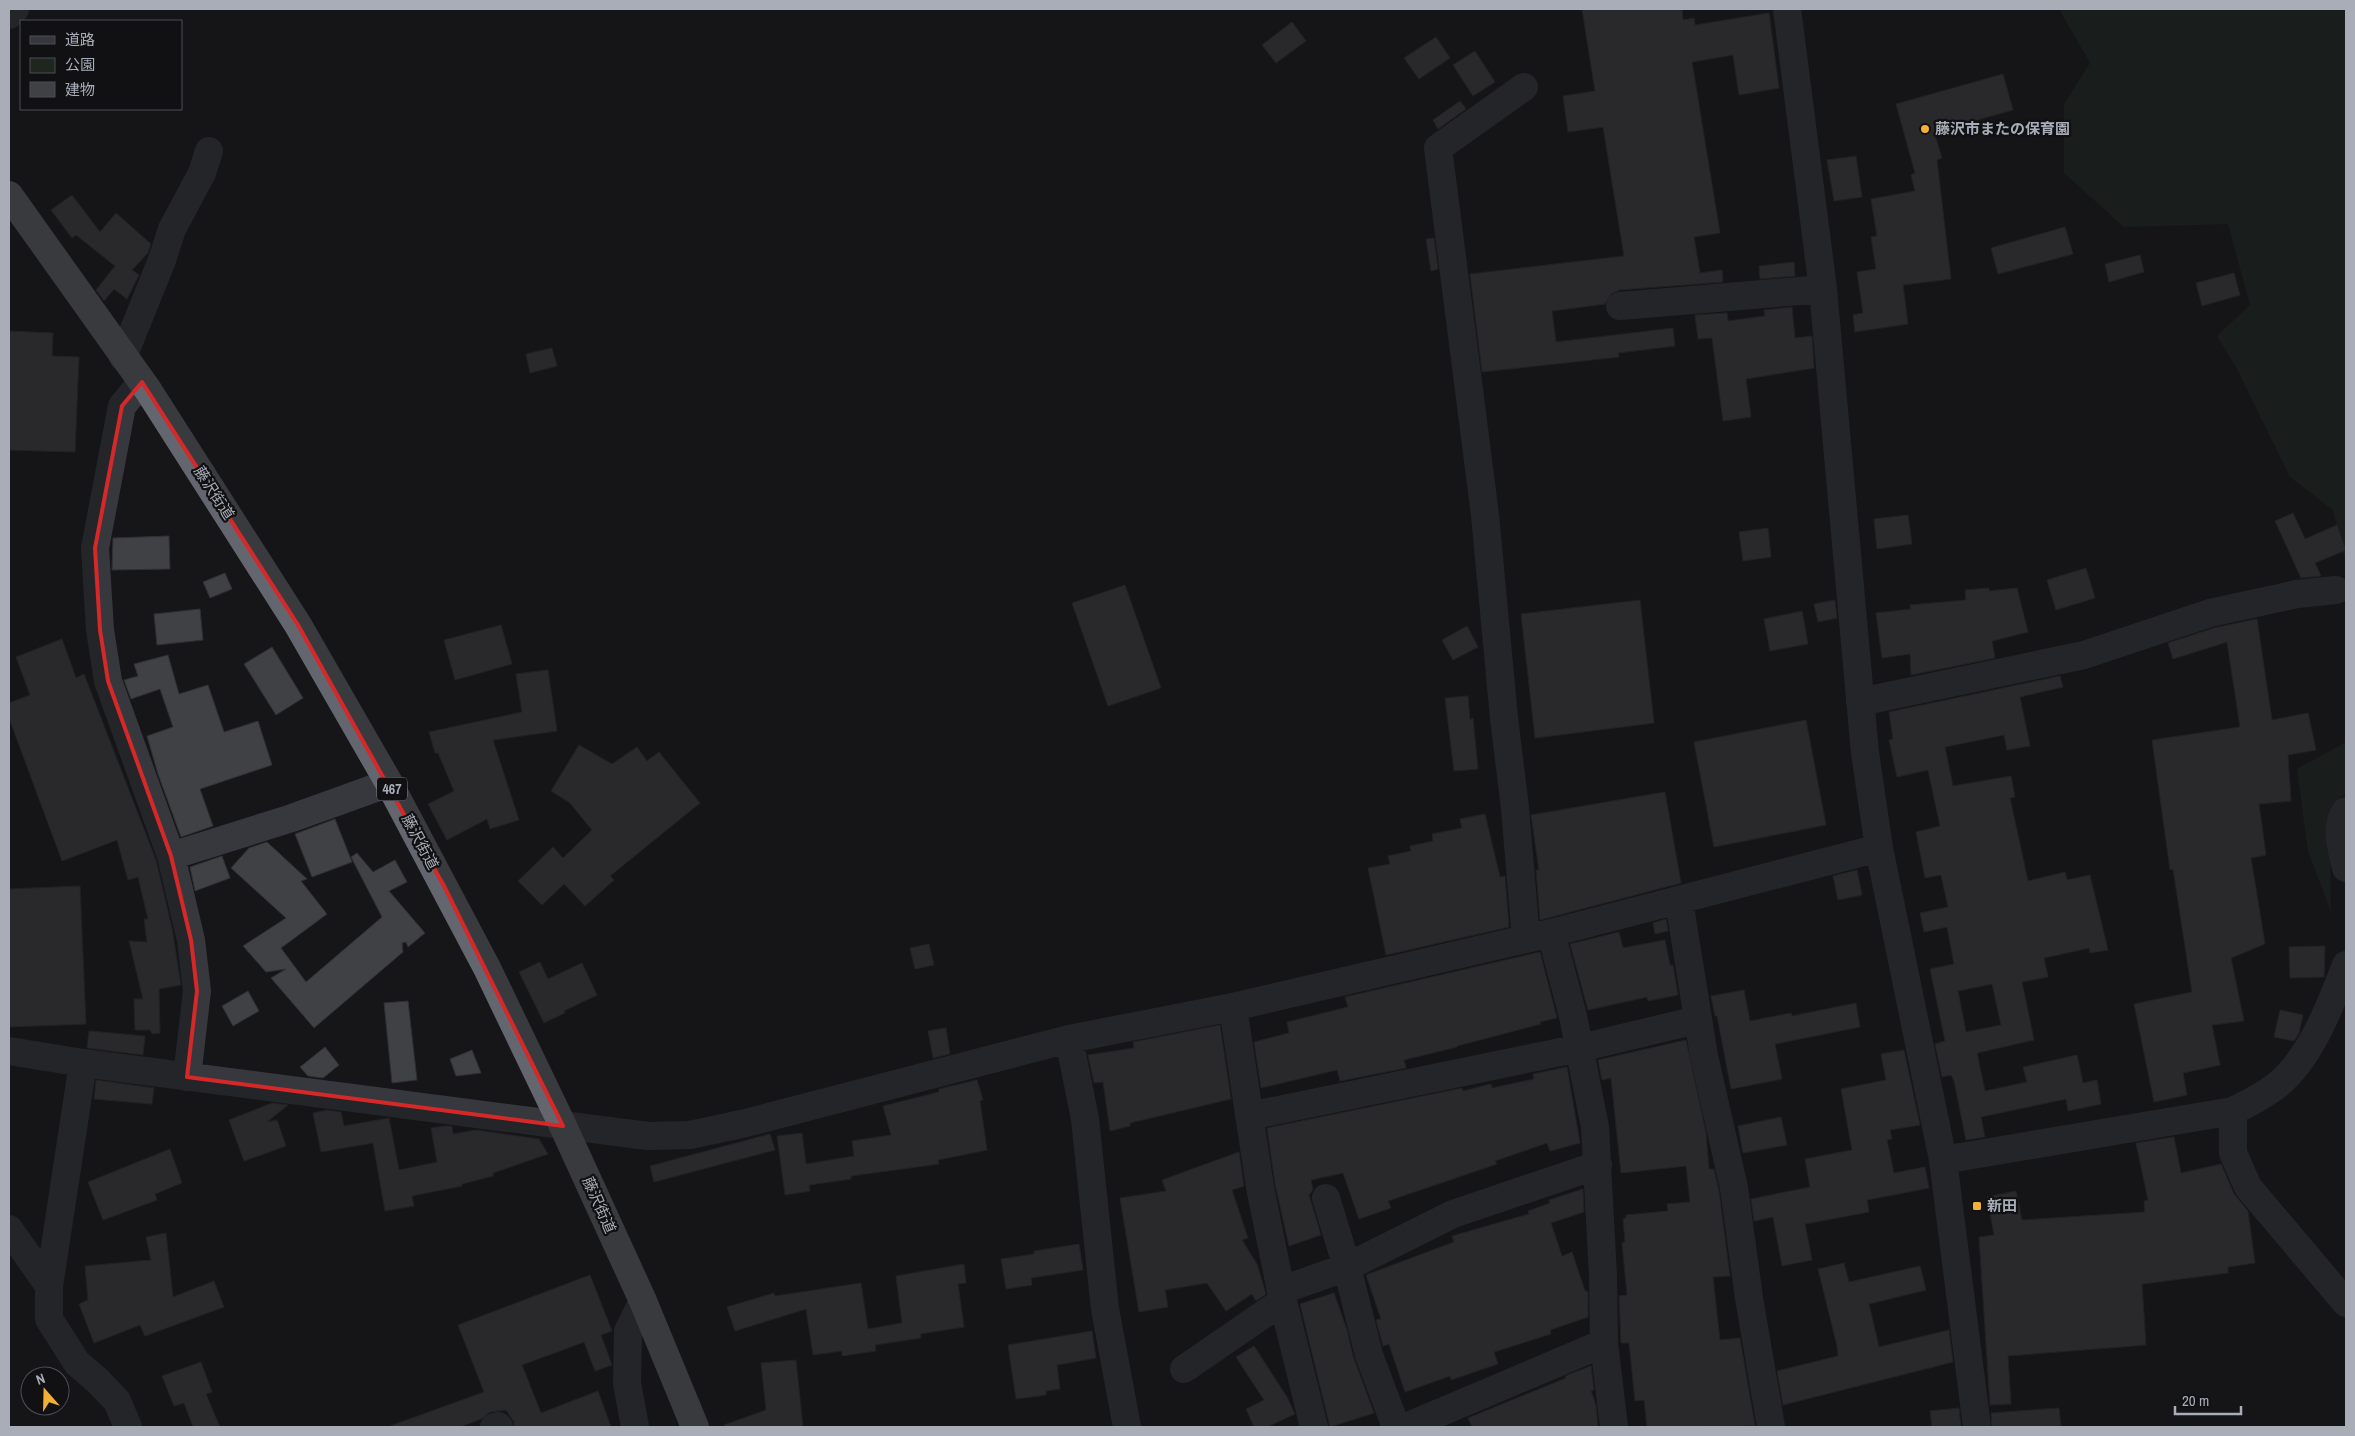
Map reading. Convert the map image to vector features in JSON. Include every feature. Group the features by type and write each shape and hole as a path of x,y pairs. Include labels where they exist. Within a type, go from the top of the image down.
{"highway":[{"name":"藤沢街道","path":"9,195 142,382 298,625 389,784 487,968 563,1126 643,1301 696,1427"}],"street":[{"path":"9,15 14,9"},
{"path":"1787,9 1823,289 1860,702 1879,848 1944,1160 1977,1427"},
{"path":"1524,87 1438,148 1484,515 1515,808 1539,936 1574,1016 1595,1127 1604,1343 1614,1427"},
{"path":"123,357 162,260 172,229 202,173 209,151"},
{"path":"1620,306 1823,289"},
{"path":"142,382 122,406 95,548 100,630 108,681 171,856 191,940 197,991 187,1077"},
{"path":"1860,702 2084,655 2210,613 2297,594 2336,590"},
{"path":"171,856 292,818 389,784"},
{"path":"2346,811 2342,817 2339,829 2346,868"},
{"path":"9,1051 83,1063 563,1126 648,1136 690,1135 746,1123 1069,1039 1234,1007 1539,936 1879,848"},
{"path":"1679,901 1697,1020 1734,1188 1749,1298 1771,1427"},
{"path":"1944,1160 2232,1111 2258,1098 2277,1085 2293,1068 2306,1051 2322,1021 2346,965"},
{"path":"1234,1007 1260,1187 1282,1296 1314,1427"},
{"path":"1249,1116 1580,1048 1697,1020"},
{"path":"1069,1039 1086,1129 1104,1309 1127,1427"},
{"path":"83,1063 49,1286 49,1319 78,1363 98,1380 117,1402 128,1427"},
{"path":"2232,1111 2233,1154 2248,1187 2346,1302"},
{"path":"1184,1369 1282,1296 1347,1267 1452,1214 1598,1165"},
{"path":"1326,1198 1347,1267 1368,1355 1396,1427"},
{"path":"9,1229 49,1286"},
{"path":"635,1427 627,1383 628,1330 643,1301"},
{"path":"1406,1427 1604,1343"},
{"path":"494,1427 499,1427"}],"highlighted area":[{"path":"142,382 298,625 444,886 563,1126 187,1077 197,991 191,940 171,856 108,681 100,630 95,548 122,406"}],"green space":[{"path":"2059,9 2346,9 2346,564 2333,510 2290,477 2236,367 2217,336 2250,305 2228,224 2124,227 2064,173 2064,104 2090,63"},
{"path":"2346,742 2346,795 2340,797 2330,832 2331,912 2308,851 2297,769"}],"building":[{"path":"1582,9 1682,9 1683,20 1694,18 1695,25 1769,13 1779,88 1739,95 1733,55 1692,62 1720,233 1694,237 1700,273 1722,270 1723,282 1619,290 1611,294 1605,304 1552,311 1556,342 1673,328 1675,346 1618,353 1619,357 1482,372 1470,274 1624,256 1603,127 1568,132 1563,96 1595,91"},
{"path":"1292,22 1306,41 1276,63 1262,45"},
{"path":"1436,37 1450,58 1419,79 1404,58"},
{"path":"1475,51 1495,82 1473,96 1453,65"},
{"path":"2003,74 2013,110 1934,132 1942,158 1937,160 1951,279 1903,285 1908,324 1855,332 1853,315 1863,313 1857,272 1876,269 1871,237 1877,236 1871,199 1915,191 1911,175 1915,173 1896,104"},
{"path":"1460,101 1466,109 1438,129 1433,120"},
{"path":"1856,156 1862,197 1834,201 1827,160"},
{"path":"72,195 100,232 116,213 151,244 148,253 132,270 139,275 127,299 114,289 104,301 96,290 115,266 76,235 72,238 51,210"},
{"path":"2065,227 2073,254 1998,274 1991,248"},
{"path":"1434,238 1438,269 1431,271 1426,239"},
{"path":"2140,255 2144,272 2109,282 2105,264"},
{"path":"1794,262 1795,276 1760,279 1759,266"},
{"path":"2234,273 2240,295 2202,306 2196,283"},
{"path":"1792,307 1795,338 1812,336 1814,368 1746,379 1751,417 1723,421 1712,338 1698,339 1695,315 1727,313 1728,321 1765,316 1764,310"},
{"path":"9,331 53,333 52,356 79,357 75,452 9,450"},
{"path":"552,348 557,366 530,373 526,354"},
{"path":"2293,513 2305,539 2337,525 2346,550 2315,563 2321,576 2301,578 2275,521"},
{"path":"1908,515 1912,544 1877,549 1874,519"},
{"path":"1768,528 1771,557 1743,561 1739,532"},
{"path":"169,536 170,569 112,570 113,538"},
{"path":"2086,568 2095,598 2056,610 2047,580"},
{"path":"225,573 232,589 210,598 203,582"},
{"path":"1125,585 1161,688 1108,706 1072,603"},
{"path":"1989,588 1989,591 2017,588 2028,632 1992,641 1995,658 1911,675 1910,654 1882,658 1876,613 1911,609 1910,605 1966,600 1965,590"},
{"path":"1640,600 1654,723 1535,738 1521,614"},
{"path":"1835,600 1837,618 1818,622 1814,604"},
{"path":"200,609 203,640 157,645 154,614"},
{"path":"1802,611 1808,644 1770,651 1764,619"},
{"path":"2257,619 2272,720 2308,713 2316,750 2288,755 2291,801 2259,804 2266,855 2251,858 2265,944 2231,958 2244,1021 2212,1025 2220,1065 2183,1073 2187,1095 2154,1102 2134,1004 2192,992 2173,869 2170,870 2152,740 2240,727 2227,642 2173,659 2168,643 2214,628"},
{"path":"501,625 512,664 455,680 444,640"},
{"path":"1467,626 1478,647 1453,660 1442,640"},
{"path":"62,639 76,678 84,674 156,860 172,928 181,985 159,989 160,1033 152,1034 150,1030 135,1030 134,999 143,999 129,941 147,942 144,919 148,919 138,877 128,880 117,840 62,861 9,718 9,703 30,695 16,657"},
{"path":"272,647 303,698 276,715 244,664"},
{"path":"168,655 179,694 208,685 224,732 258,721 272,765 200,789 213,826 181,837 158,774 147,736 173,727 160,689 131,699 124,680 138,676 134,664"},
{"path":"548,670 557,731 493,740 519,820 490,829 487,819 447,840 428,804 454,791 438,753 435,753 429,732 522,712 516,674"},
{"path":"2060,676 2063,687 2020,697 2030,746 2007,750 2004,735 1945,747 1953,786 2011,776 2015,797 2010,798 2028,881 2065,872 2067,880 2090,875 2108,950 2090,953 2089,948 2044,958 2048,977 2022,982 2034,1040 1977,1053 1985,1091 2027,1082 2023,1067 2077,1055 2083,1083 2097,1080 2101,1104 2068,1111 2066,1099 1981,1117 1985,1137 1966,1140 1954,1081 1951,1075 1942,1077 1935,1044 1945,1041 1930,969 1954,964 1947,927 1924,932 1920,913 1948,907 1941,875 1925,878 1916,832 1940,826 1928,770 1897,777 1889,740 1893,739 1889,712","holes":["1992,984 2001,1025 1966,1032 1958,991"]},
{"path":"1468,696 1470,720 1473,718 1478,769 1454,771 1445,698"},
{"path":"1806,720 1826,825 1714,847 1694,742"},
{"path":"579,745 612,764 637,747 647,761 659,752 700,803 610,876 614,880 585,906 564,884 542,905 518,881 553,847 563,858 592,830 570,803 551,791"},
{"path":"1665,792 1681,883 1540,920 1536,870 1539,870 1531,815"},
{"path":"1485,814 1500,877 1505,876 1509,927 1386,955 1368,868 1390,864 1388,856 1411,851 1410,846 1433,841 1432,834 1462,828 1460,819"},
{"path":"335,819 352,862 312,877 295,834"},
{"path":"267,842 307,879 301,881 327,914 281,948 306,982 382,917 351,857 357,853 373,872 395,860 407,882 389,891 425,933 408,947 406,942 402,943 403,952 314,1028 271,978 286,969 266,972 243,946 286,918 231,868 249,848"},
{"path":"222,856 230,878 195,891 190,867"},
{"path":"1857,870 1862,895 1838,900 1833,876"},
{"path":"80,886 86,1024 9,1027 9,889"},
{"path":"1666,919 1668,931 1655,934 1653,923"},
{"path":"1619,932 1623,948 1665,940 1670,965 1673,965 1678,995 1648,1001 1647,997 1588,1010 1570,944"},
{"path":"929,944 934,965 915,969 910,948"},
{"path":"2325,946 2324,977 2290,978 2289,947"},
{"path":"1540,952 1557,1018 1540,1022 1541,1024 1404,1060 1406,1068 1340,1081 1337,1070 1261,1088 1254,1042 1289,1033 1287,1022 1348,1007 1345,997"},
{"path":"540,962 548,979 582,963 597,995 544,1023 519,972"},
{"path":"1744,990 1750,1021 1791,1013 1792,1016 1856,1003 1860,1027 1775,1044 1782,1079 1731,1089 1717,1016 1715,1016 1711,996"},
{"path":"248,991 259,1011 233,1026 222,1006"},
{"path":"408,1001 417,1080 392,1083 384,1003"},
{"path":"2280,1010 2303,1015 2299,1033 2294,1041 2274,1037"},
{"path":"1220,1025 1231,1099 1130,1123 1130,1126 1110,1131 1103,1082 1094,1083 1088,1055 1134,1048 1133,1042"},
{"path":"946,1028 950,1054 933,1058 928,1031"},
{"path":"89,1031 145,1036 143,1055 87,1048"},
{"path":"1686,1040 1706,1133 1709,1169 1714,1169 1719,1191 1730,1276 1713,1277 1720,1340 1740,1338 1755,1426 1647,1427 1644,1400 1635,1401 1629,1343 1621,1343 1619,1296 1627,1295 1622,1243 1625,1242 1623,1219 1626,1218 1626,1215 1668,1211 1667,1204 1690,1202 1686,1166 1621,1173 1611,1078 1602,1080 1598,1060"},
{"path":"325,1047 339,1065 323,1078 308,1076 300,1067"},
{"path":"472,1050 481,1073 456,1076 450,1059"},
{"path":"1904,1050 1920,1125 1890,1130 1892,1139 1887,1140 1894,1173 1925,1167 1929,1188 1867,1200 1869,1212 1805,1224 1812,1260 1782,1266 1773,1217 1754,1221 1751,1199 1810,1187 1805,1159 1852,1150 1841,1089 1886,1080 1881,1054"},
{"path":"1567,1067 1580,1143 1550,1151 1547,1143 1495,1161 1497,1164 1388,1201 1391,1208 1359,1219 1343,1173 1311,1180 1313,1190 1309,1195 1321,1235 1289,1246 1275,1184 1267,1128 1462,1088 1463,1091 1491,1084 1492,1088 1534,1079 1533,1074"},
{"path":"96,1080 154,1088 152,1104 94,1099"},
{"path":"977,1080 983,1100 980,1101 987,1150 938,1160 939,1164 851,1176 851,1179 809,1185 810,1191 785,1195 777,1136 802,1133 806,1164 854,1156 852,1141 891,1135 883,1106"},
{"path":"272,1103 288,1105 267,1122 277,1120 286,1146 244,1161 229,1120"},
{"path":"327,1110 341,1112 344,1126 389,1118 399,1170 437,1162 431,1128 445,1126 452,1126 453,1134 476,1130 539,1139 548,1154 493,1173 493,1176 462,1184 462,1186 412,1196 414,1206 385,1211 373,1143 321,1152 313,1113"},
{"path":"1781,1117 1787,1145 1743,1153 1738,1126"},
{"path":"770,1134 775,1150 654,1182 650,1166"},
{"path":"2174,1137 2181,1173 2221,1164 2234,1194 2248,1211 2255,1263 2228,1267 2228,1273 2142,1284 2146,1345 2008,1356 2011,1404 1990,1405 1979,1237 1994,1235 1987,1197 2016,1191 2022,1220 2145,1212 2144,1201 2148,1200 2136,1143"},
{"path":"170,1149 182,1183 155,1194 157,1200 103,1220 88,1182"},
{"path":"1239,1152 1244,1186 1232,1190 1248,1238 1242,1240 1257,1264 1266,1294 1256,1301 1252,1294 1226,1311 1207,1283 1165,1290 1168,1307 1139,1312 1120,1198 1166,1191 1162,1180"},
{"path":"1583,1189 1584,1212 1551,1223 1562,1256 1572,1252 1585,1291 1588,1293 1588,1317 1550,1330 1551,1334 1494,1352 1498,1364 1451,1380 1450,1376 1405,1392 1389,1344 1383,1346 1376,1320 1381,1319 1366,1275 1454,1242 1452,1236 1529,1214 1528,1211 1550,1203 1549,1200"},
{"path":"166,1233 173,1297 214,1281 224,1307 145,1336 140,1325 94,1343 79,1304 88,1300 85,1266 151,1260 146,1237"},
{"path":"1079,1244 1083,1270 1031,1278 1032,1285 1006,1289 1001,1259 1034,1254 1034,1251"},
{"path":"1844,1263 1849,1282 1920,1266 1926,1290 1869,1304 1879,1347 1949,1330 1953,1362 1783,1405 1777,1371 1838,1356 1818,1269"},
{"path":"964,1264 966,1283 958,1284 964,1327 920,1334 921,1338 875,1345 876,1351 842,1356 842,1351 813,1355 806,1309 735,1331 727,1307 774,1293 775,1296 861,1283 868,1329 902,1323 896,1276"},
{"path":"590,1275 612,1331 601,1335 612,1365 595,1371 584,1342 522,1365 541,1413 598,1391 611,1427 514,1427 514,1422 506,1410 490,1412 481,1419 460,1427 390,1426 484,1392 458,1325"},
{"path":"1334,1293 1347,1330 1353,1356 1374,1413 1330,1427 1300,1304"},
{"path":"1092,1331 1096,1358 1057,1365 1060,1389 1046,1391 1046,1395 1016,1399 1008,1345"},
{"path":"1254,1346 1287,1397 1295,1414 1267,1427 1254,1427 1246,1409 1264,1400 1236,1357"},
{"path":"796,1360 803,1427 725,1427 724,1425 766,1410 761,1363"},
{"path":"201,1362 212,1392 206,1394 220,1427 193,1427 184,1403 174,1406 162,1376"},
{"path":"1591,1366 1594,1390 1591,1391 1596,1405 1598,1427 1472,1427 1468,1418"},
{"path":"1959,1408 1961,1427 1932,1427 1930,1411"},
{"path":"2059,1408 2061,1427 1992,1427 1991,1413"}],"place":[{"name":"藤沢市またの保育園","path":"1925,129"},
{"name":"新田","path":"1977,1206"}]}
